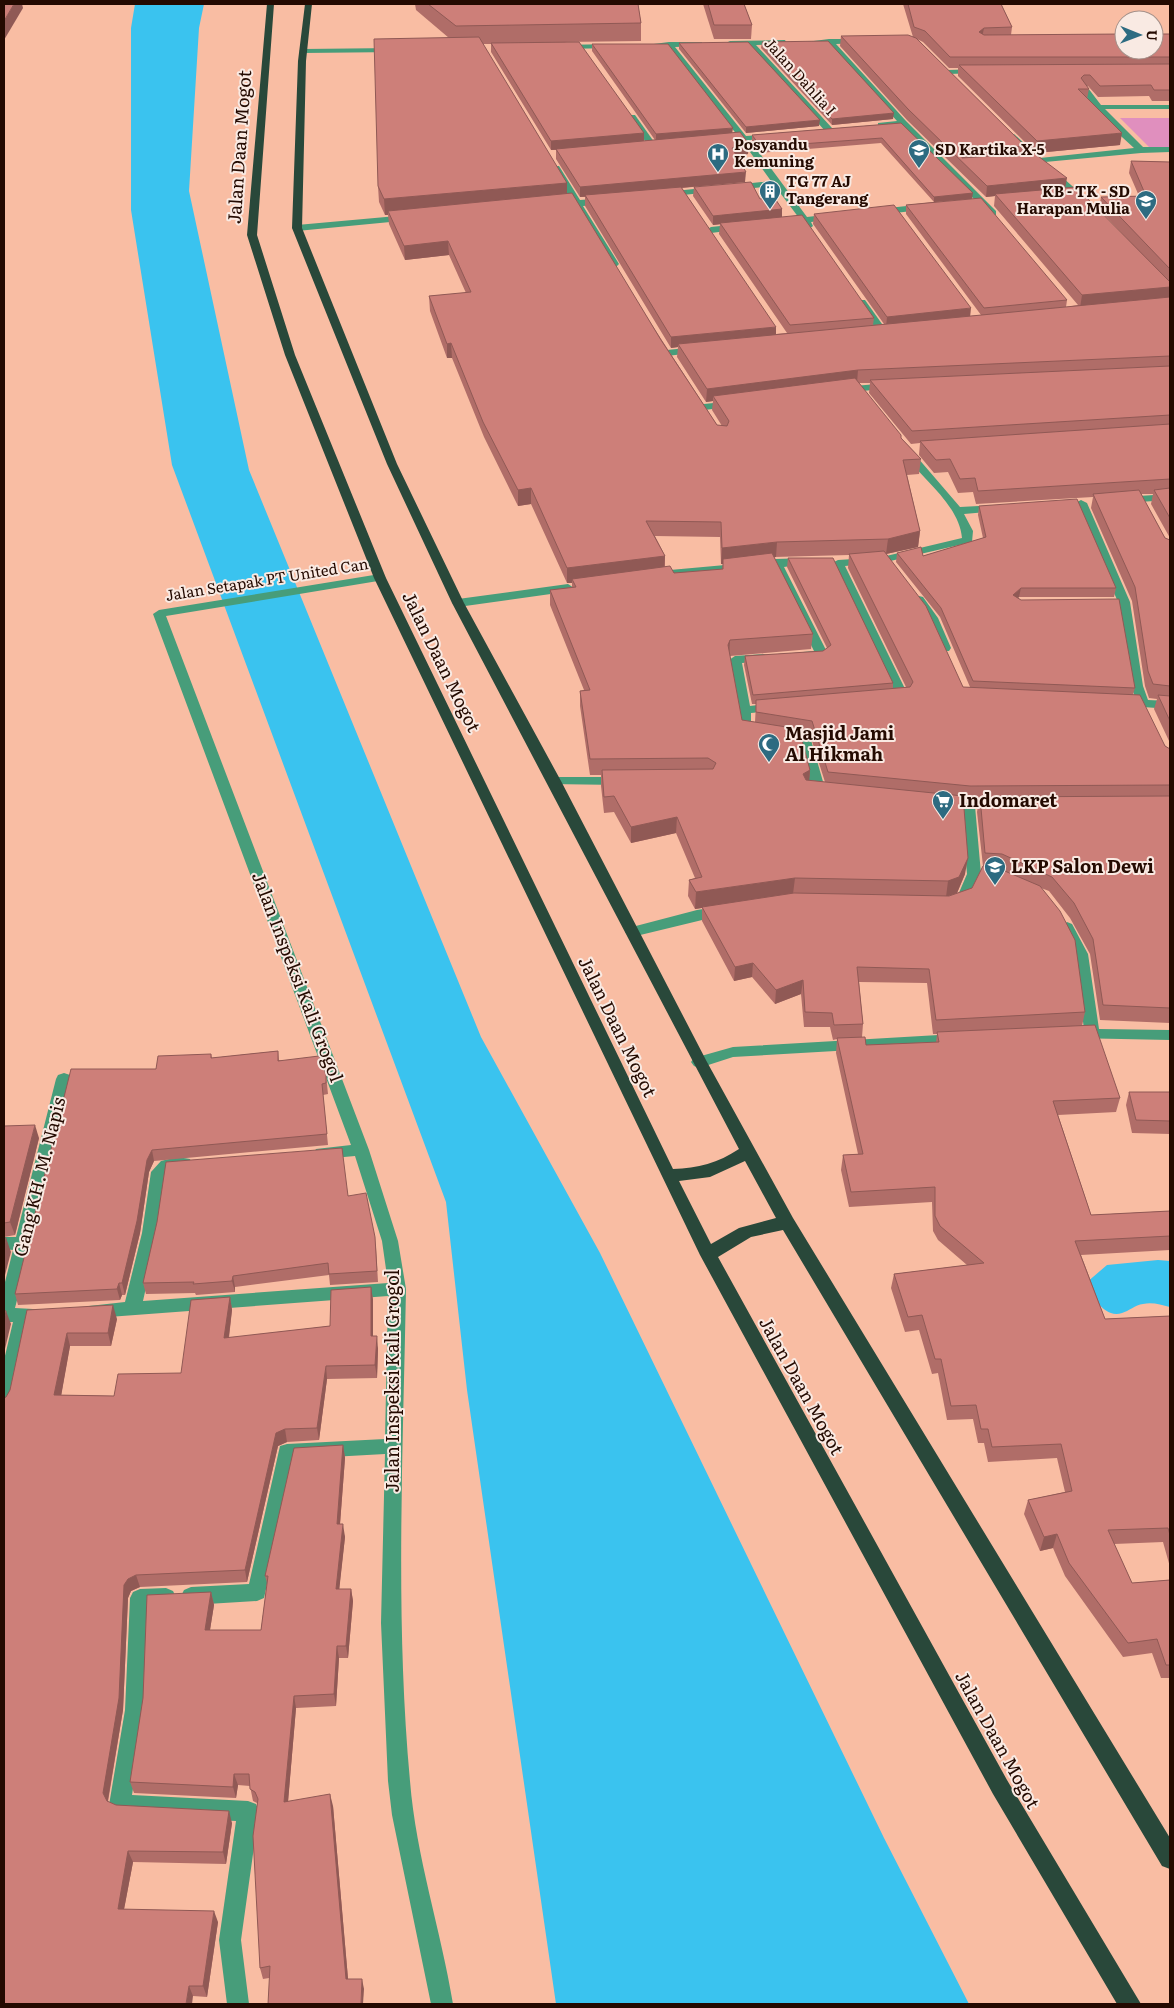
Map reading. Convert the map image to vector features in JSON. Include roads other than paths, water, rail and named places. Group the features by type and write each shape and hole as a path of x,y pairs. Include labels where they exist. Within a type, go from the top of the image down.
{"highway":[{"name":"Jalan Daan Mogot","path":"270,4 252,236 290,355 380,578 708,1255 1000,1787 1130,2004"},
{"path":"308,4 303,51 296,213 298,228 392,464 458,603 554,781 699,1062 787,1223 1170,1858"},
{"path":"668,1175 712,1172 724,1167 748,1151"},
{"path":"708,1255 740,1233 765,1225 787,1223"}],"street":[{"path":"799,42 865,40"},
{"path":"829,41 904,123 983,202 1002,224"},
{"path":"723,44 790,42"},
{"name":"Jalan Dahlia I","path":"750,43 828,130"},
{"path":"669,44 744,138 816,236"},
{"path":"640,45 705,44"},
{"path":"582,46 590,58"},
{"path":"552,47 621,46"},
{"path":"303,51 406,50"},
{"path":"955,78 945,69 992,71"},
{"path":"1085,90 1141,150"},
{"path":"624,106 658,146 644,147"},
{"path":"1098,106 1170,107"},
{"path":"875,126 904,123"},
{"path":"1002,126 1035,160 1090,208"},
{"path":"819,131 838,129"},
{"path":"717,140 782,135"},
{"path":"1018,162 1141,150 1170,150"},
{"path":"554,163 618,270"},
{"path":"656,196 687,197 778,183"},
{"path":"550,206 617,200"},
{"path":"868,213 898,214 935,206"},
{"path":"776,223 841,216"},
{"path":"298,228 414,218"},
{"path":"711,231 748,226"},
{"path":"855,292 882,332"},
{"path":"667,353 706,349"},
{"path":"828,392 860,392 897,386"},
{"path":"704,407 742,403"},
{"path":"662,576 776,562 821,560 838,563 886,559 968,540 969,534 957,511 906,447"},
{"path":"1115,500 1170,497"},
{"path":"1141,499 1149,512"},
{"path":"1081,503 1124,602 1138,703 1151,719"},
{"path":"957,511 1014,507"},
{"path":"886,559 898,574"},
{"path":"776,562 798,602 822,654 793,656"},
{"path":"838,563 903,697 883,698"},
{"name":"Jalan Setapak PT United Can","path":"164,613 380,578"},
{"path":"458,603 579,587"},
{"path":"909,588 932,618 950,662"},
{"path":"1106,602 1124,602"},
{"name":"Jalan Inspeksi Kali Grogol","path":"164,613 361,1150 390,1241 397,1289 391,1622 399,1781 442,2004"},
{"path":"774,658 735,660 746,710 747,731 805,740 814,791 836,794"},
{"path":"1138,703 1170,705"},
{"path":"746,710 785,706"},
{"path":"554,781 634,780"},
{"path":"937,904 947,904 964,898 974,874 963,805 986,806"},
{"path":"974,874 993,873"},
{"path":"632,932 697,915 735,910"},
{"path":"1059,915 1081,954 1092,1034"},
{"path":"1062,1035 1170,1035"},
{"path":"699,1062 733,1052 968,1039"},
{"name":"Gang KH. M. Napis","path":"63,1313 23,1316 5,1315 25,1244 64,1079"},
{"path":"303,1155 361,1150"},
{"path":"132,1309 150,1233 159,1172 162,1166 196,1163"},
{"path":"4,1243 25,1244"},
{"path":"83,1312 397,1289"},
{"path":"4,1403 11,1333 23,1316"},
{"path":"238,2004 230,1940 248,1811 120,1805 135,1710 140,1598 257,1592 287,1452 393,1446"}],"water":[{"path":"135,4 204,4 199,28 189,191 249,470 481,1037 600,1253 884,1838 969,2004 556,2004 467,1390 446,1202 172,465 131,210 131,28"},
{"path":"1158,1260 1170,1261 1170,1307 1147,1303 1122,1313 1110,1313 1100,1305 1086,1283 1107,1265"}],"place":[{"name":"SD Kartika X-5","path":"919,169"},
{"name":"Posyandu Kemuning","path":"718,173"},
{"name":"TG 77 AJ Tangerang","path":"770,210"},
{"name":"KB - TK - SD Harapan Mulia","path":"1146,220"},
{"name":"Masjid Jami Al Hikmah","path":"769,763"},
{"name":"Indomaret","path":"943,820"},
{"name":"LKP Salon Dewi","path":"995,886"}]}
